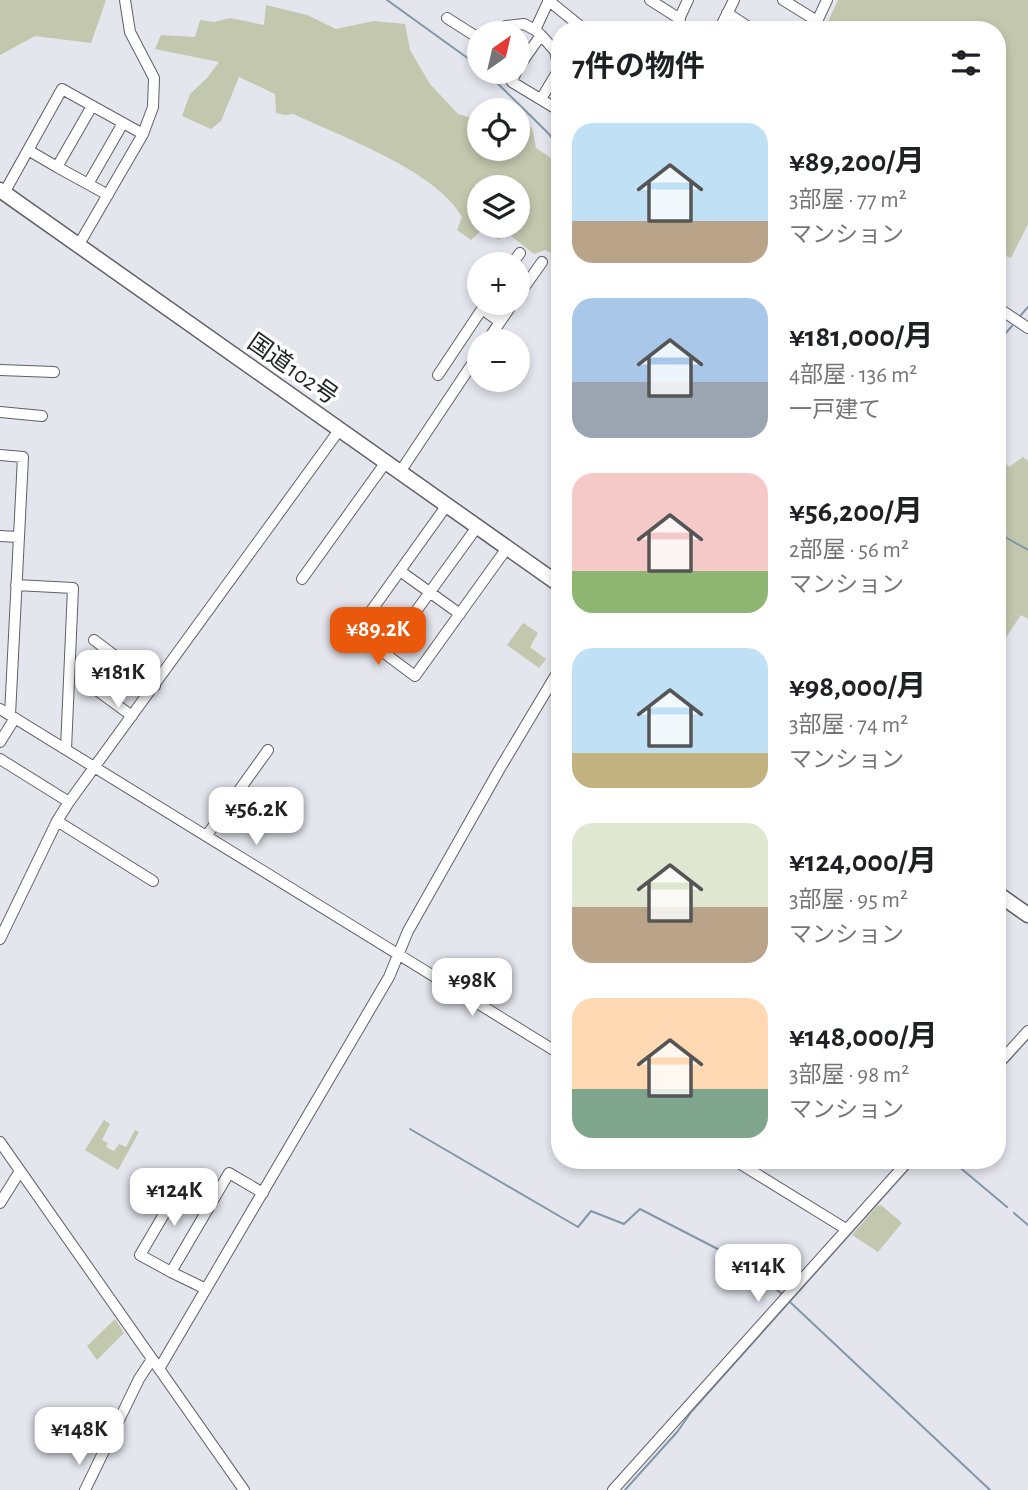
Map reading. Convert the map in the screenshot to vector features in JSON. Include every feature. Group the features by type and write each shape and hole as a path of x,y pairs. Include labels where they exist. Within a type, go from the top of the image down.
{"highway":[{"name":"国道102号","path":"2,191 551,579"},
{"path":"1006,900 1028,915"}],"street":[{"path":"78,246 143,134 153,107 154,78 130,32 125,0"},
{"path":"530,46 538,32 548,0 574,21"},
{"path":"650,0 674,21"},
{"path":"678,21 688,0"},
{"path":"723,21 734,0"},
{"path":"783,0 810,21"},
{"path":"817,21 827,0"},
{"path":"727,13 739,21"},
{"path":"447,18 467,31"},
{"path":"530,29 538,32 551,47"},
{"path":"541,99 551,82"},
{"path":"515,84 551,105"},
{"path":"2,191 62,89 143,134"},
{"path":"57,167 92,106"},
{"path":"88,184 123,123"},
{"path":"28,150 108,194"},
{"path":"530,279 542,262"},
{"path":"1006,313 1028,328"},
{"path":"438,374 478,315"},
{"path":"493,315 500,322"},
{"path":"495,329 505,315"},
{"path":"0,370 54,372"},
{"path":"400,472 467,372"},
{"path":"0,412 42,416"},
{"path":"0,939 57,821 69,802 340,429"},
{"path":"0,455 23,457 13,716 0,742"},
{"path":"302,579 386,462"},
{"path":"447,505 356,632 415,676 507,548"},
{"path":"386,654 477,527"},
{"path":"0,536 18,537"},
{"path":"400,571 460,614"},
{"path":"16,584 73,588 66,749"},
{"path":"94,640 155,686"},
{"path":"159,1369 390,977 408,931 551,683"},
{"path":"91,686 132,716"},
{"path":"0,709 551,1049"},
{"path":"207,835 268,750"},
{"path":"0,759 69,802"},
{"path":"57,821 153,881"},
{"path":"1006,1055 1028,1031"},
{"path":"1,1146 244,1490"},
{"path":"748,1169 846,1230"},
{"path":"613,1490 901,1169"},
{"path":"0,1203 20,1171"},
{"path":"171,1272 229,1173 262,1193"},
{"path":"206,1289 140,1255 180,1187 211,1204"},
{"path":"85,1490 139,1379 152,1359"}],"green space":[{"path":"0,0 106,0 91,43 35,36 0,55"},
{"path":"838,0 1028,0 1028,224 1011,258 1006,256 1006,21 828,21"},
{"path":"266,5 307,15 336,29 374,21 405,24 410,50 430,84 458,114 467,117 467,161 530,161 530,127 532,128 536,148 551,158 551,253 545,250 534,254 514,238 530,238 530,175 467,175 467,237 457,230 462,217 449,200 432,185 386,156 361,144 293,114 276,113 275,94 239,77 221,121 211,129 182,116 190,94 219,62 155,49 161,35 195,37 200,20 214,22 230,18 264,25"},
{"path":"1023,457 1028,461 1028,619 1021,615 1006,637 1006,463 1009,467"},
{"path":"523,623 538,633 530,647 546,659 539,668 507,645"},
{"path":"104,1120 110,1124 102,1140 108,1143 106,1147 114,1151 119,1144 126,1147 135,1130 139,1132 118,1170 85,1150"},
{"path":"881,1205 902,1223 878,1252 852,1235 877,1206"},
{"path":"115,1319 124,1333 97,1360 87,1346"}],"waterway":[{"path":"387,0 467,58"},
{"path":"498,84 551,137"},
{"path":"1021,315 1028,307"},
{"path":"1006,333 1012,326"},
{"path":"1006,538 1028,550"},
{"path":"1006,1063 1027,1040"},
{"path":"410,1129 578,1227 591,1211 624,1224 640,1209 741,1261 782,1294"},
{"path":"625,1490 908,1169"},
{"path":"962,1169 1007,1207"},
{"path":"1014,1213 1028,1225"},
{"path":"790,1302 990,1490"}]}
